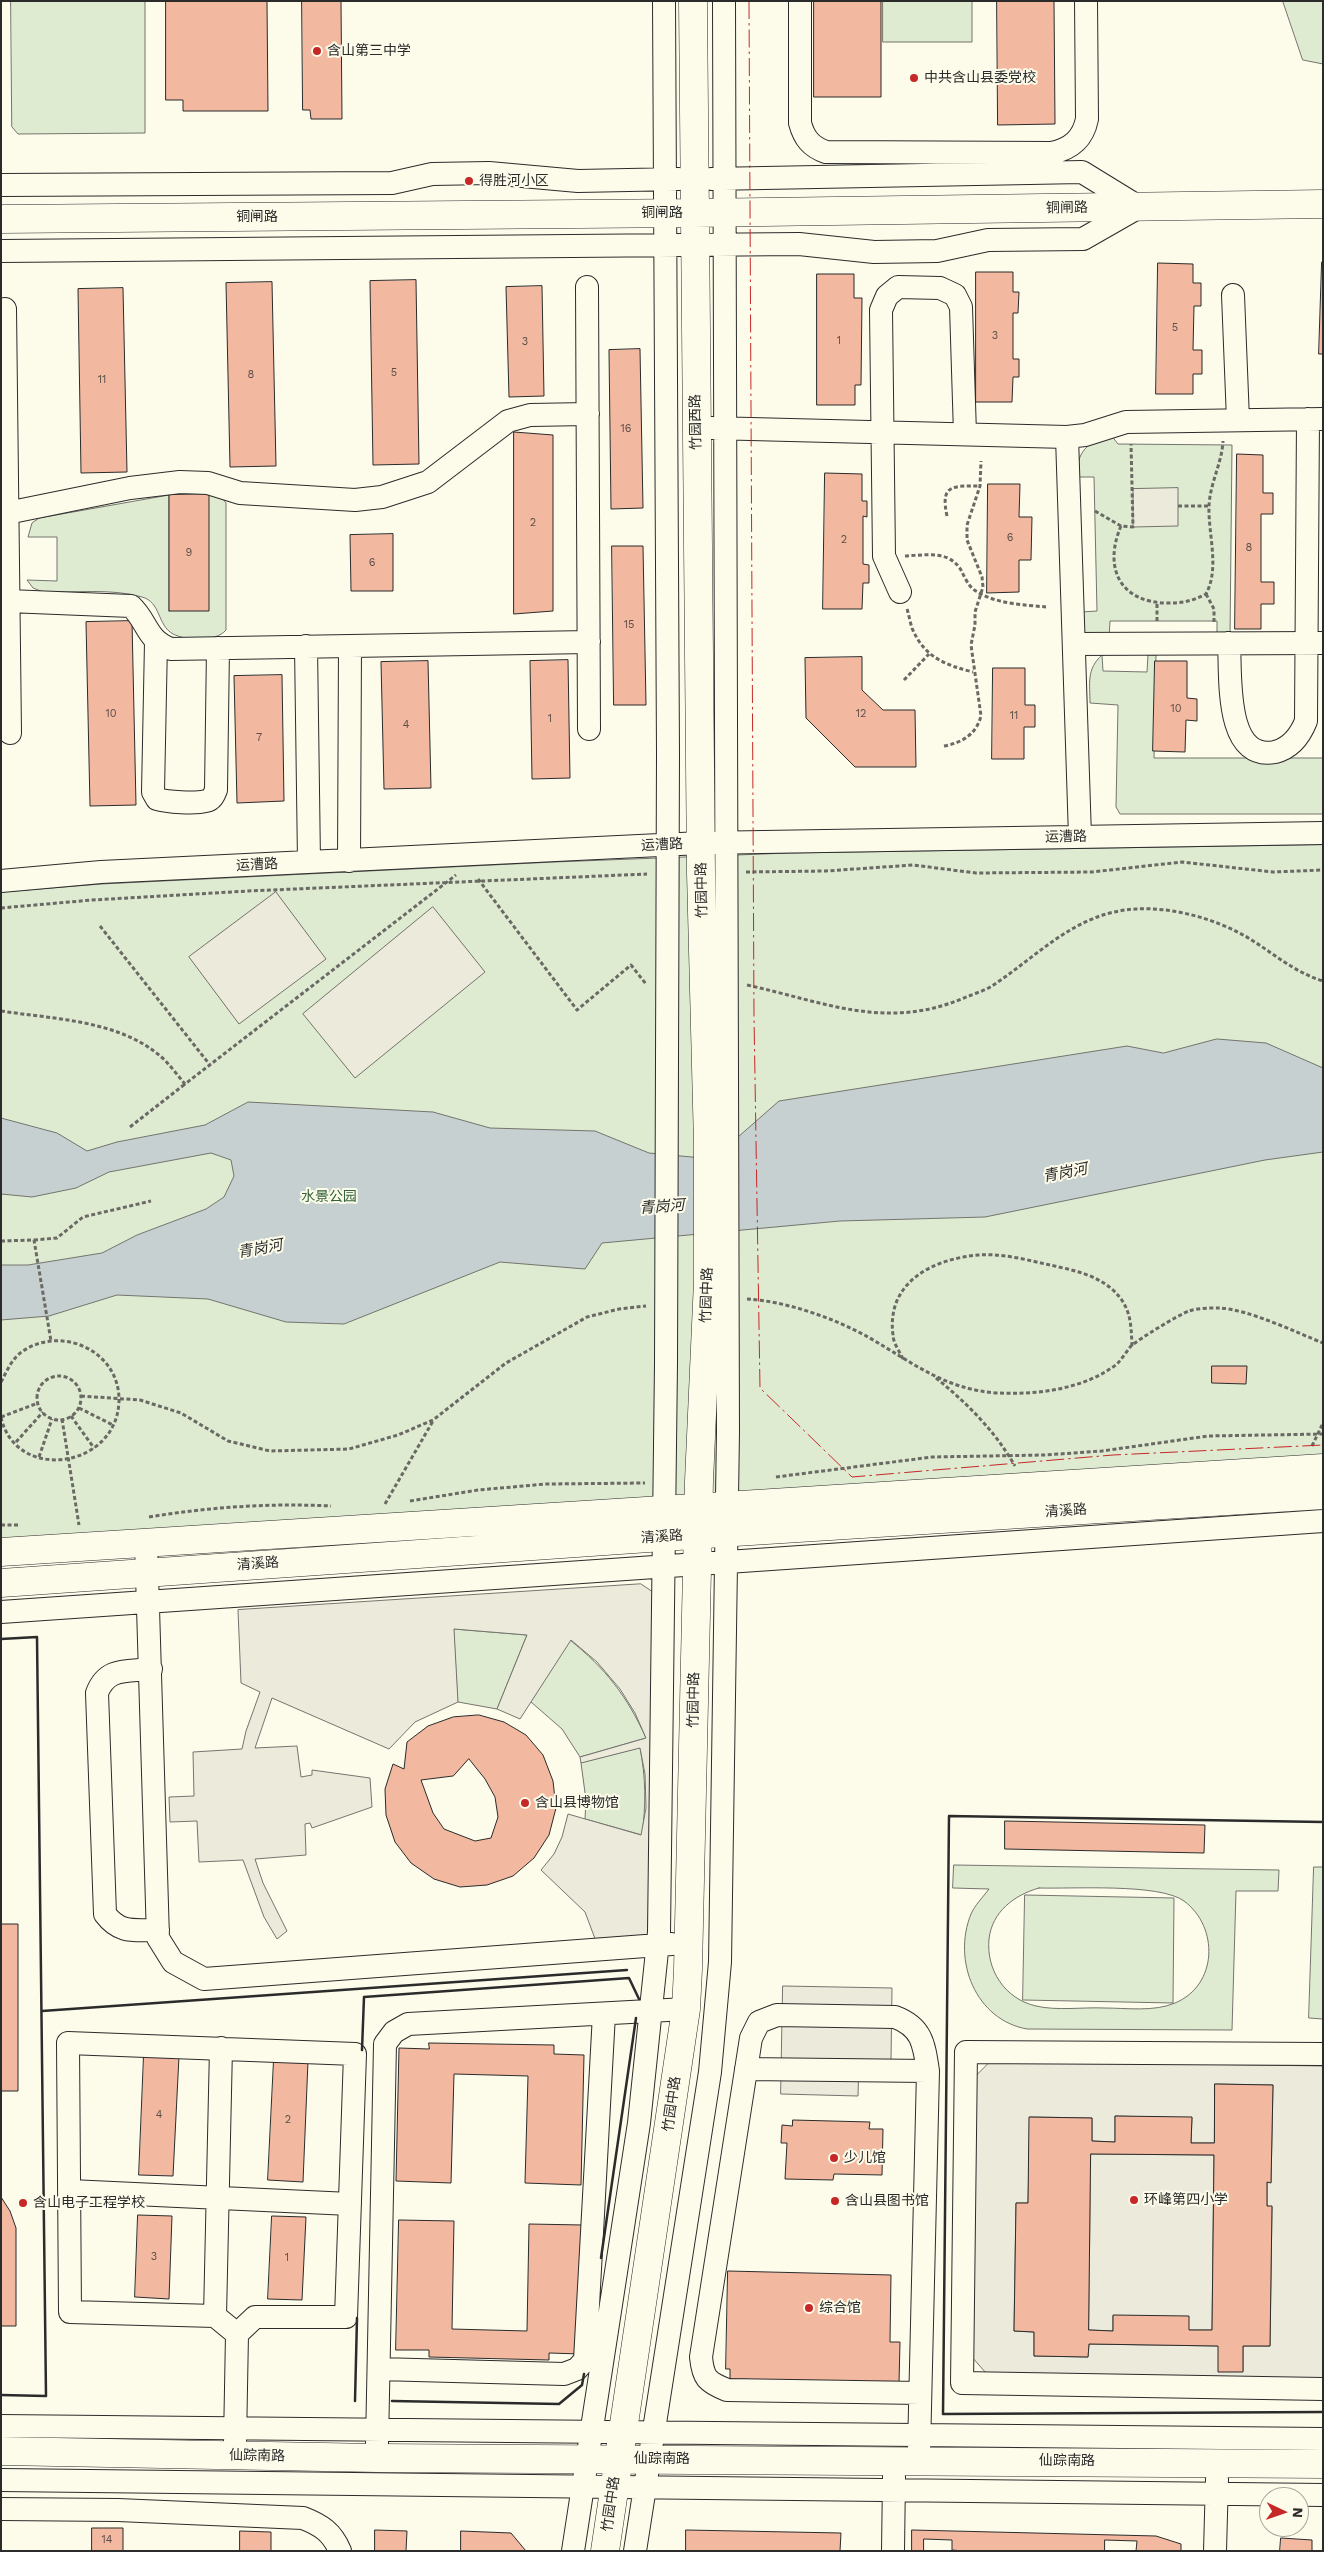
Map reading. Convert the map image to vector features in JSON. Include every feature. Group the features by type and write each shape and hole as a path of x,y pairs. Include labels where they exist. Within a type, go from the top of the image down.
{"main road":[{"name":"竹园西路","path":"694,1 696,428 714,843"},
{"name":"铜闸路","path":"1,219 725,213 1323,204"},
{"name":"竹园中路","path":"605,2551 686,2009 698,1522 718,1289 708,1144 714,843"},
{"name":"清溪路","path":"726,1520 1028,1487 1323,1468"},
{"path":"1190,1476 1191,1503"},
{"name":"清溪路","path":"1,1583 664,1524 726,1520 1191,1503 1323,1495"},
{"name":"清溪路","path":"1,1552 372,1527 664,1524"},
{"name":"仙踪南路","path":"1,2451 377,2458 587,2459 910,2452 1323,2464"}],"street":[{"path":"573,2551 639,2123 658,1945 666,1304 668,844 664,1"},
{"path":"635,2551 710,2072 717,1990 726,1562 718,1289 727,980 714,843 725,429 724,1"},
{"path":"800,1 800,123 807,140 818,149 826,152 1051,153 1068,148 1076,142 1088,118 1086,1"},
{"path":"1,185 392,183 441,174 489,173 578,181 1082,172 1139,207 1084,239 988,240 937,251 892,252 799,244 1,251"},
{"path":"587,287 589,729"},
{"path":"900,592 884,556 882,310 888,296 898,287 940,288 955,295 960,307 965,434"},
{"path":"1229,420 1233,294"},
{"path":"5,310 4,434 8,601 5,667 10,733"},
{"path":"7,513 130,488 180,482 208,482 240,493 354,500 382,497 428,482 508,421 530,414 588,414"},
{"path":"696,428 1067,437 1085,435 1126,422 1315,419 1314,643 1306,721 1300,735 1285,750 1266,753 1249,747 1240,736 1234,723 1222,643"},
{"path":"1067,437 1080,837"},
{"path":"8,601 131,606 139,614 156,642 153,792 157,799 165,801 206,801 213,797 216,790 218,648"},
{"path":"156,642 171,649 589,642"},
{"path":"1074,644 1314,643"},
{"path":"306,646 308,862"},
{"path":"349,861 350,646"},
{"name":"运漕路","path":"1,881 101,872 668,844 1323,833"},
{"path":"1,1612 1323,1521"},
{"path":"146,1542 158,1938 173,1962 204,1978 688,1943"},
{"path":"150,1669 109,1674 102,1681 97,1693 97,1703 105,1914 114,1926 125,1930 158,1930"},
{"path":"377,2458 385,2044 394,2032 408,2024 686,2009"},
{"path":"379,2369 564,2374 577,2369 585,2360 604,2014"},
{"path":"893,2551 893,2491 910,2452 920,2393 928,2071 924,2048 918,2032 908,2022 895,2017 777,2015 759,2022 751,2038 746,2068 702,2356 703,2373 713,2384 727,2390 920,2393"},
{"path":"235,2455 237,2334 255,2317 346,2317 355,2054 68,2043 70,2312 215,2316 237,2334"},
{"path":"215,2316 221,2048"},
{"path":"1323,2054 966,2052 962,2382 1323,2389"},
{"path":"746,2068 928,2071"},
{"path":"70,2191 350,2204"},
{"path":"1,2426 654,2432 910,2452 1323,2439"},
{"path":"1216,2551 1217,2462"},
{"path":"1,2480 1323,2495"},
{"path":"1,2509 118,2510 303,2518 319,2524 332,2535 340,2551"}],"path":[{"path":"1121,526 1114,544 1117,575 1120,584 1135,596 1158,603 1196,600 1206,594 1212,576 1209,506 1213,479 1229,420"},
{"path":"1094,511 1121,526 1133,527 1131,444"},
{"path":"944,746 958,743 969,736 979,722 980,708 973,672 971,645 975,625 975,612 981,594 982,577 967,540 968,525 980,486 981,461"},
{"path":"947,516 944,501 945,494 950,488 957,486 980,486"},
{"path":"1178,506 1209,506"},
{"path":"884,556 941,555 950,557 958,565 971,588 981,594 1012,603 1047,607"},
{"path":"900,592 912,626 929,654 949,666 973,672"},
{"path":"1206,594 1214,609 1222,643"},
{"path":"1157,620 1158,603"},
{"path":"904,680 929,654"},
{"path":"130,1127 461,871"},
{"path":"473,873 577,1010 631,965 652,993 667,1000"},
{"path":"727,980 829,1006 880,1014 938,1009 990,988 1064,932 1099,915 1136,909 1176,911 1217,923 1245,936 1281,961 1308,976 1323,981"},
{"path":"100,926 210,1065"},
{"path":"1,1012 111,1030 143,1044 160,1056 185,1084"},
{"path":"1,1240 57,1238 84,1217 151,1201"},
{"path":"34,1240 51,1341"},
{"path":"903,1360 892,1336 895,1304 907,1282 935,1265 978,1255 1018,1258 1086,1274 1112,1290 1130,1314 1132,1346"},
{"path":"718,1289 834,1320 868,1337 903,1360 952,1385 997,1393 1046,1393 1090,1379 1117,1364 1132,1346 1190,1311 1220,1308 1252,1316 1323,1343"},
{"path":"81,1396 140,1400 181,1413 228,1441 270,1451 349,1449 398,1435 433,1420 506,1363 587,1317 619,1308 666,1304"},
{"path":"1,1382 8,1366 22,1352 38,1343 51,1341 76,1342 94,1350 107,1364 116,1381 119,1398 113,1425 104,1440 89,1453 68,1460 49,1460 30,1453 16,1442 3,1423 1,1417 38,1403"},
{"path":"932,1375 962,1399 993,1433 1008,1453 1028,1487"},
{"path":"54,1376 61,1376 74,1382 81,1396 79,1408 71,1416 62,1419 52,1419 43,1412 38,1403 39,1389 48,1379 54,1376"},
{"path":"79,1408 113,1425"},
{"path":"16,1442 43,1412"},
{"path":"71,1416 94,1448"},
{"path":"39,1457 52,1419"},
{"path":"62,1419 82,1546"},
{"path":"372,1527 433,1420"}],"green space":[{"path":"11,1 145,1 145,133 18,134 12,127"},
{"path":"883,1 972,1 972,42 883,42"},
{"path":"1283,1 1323,1 1323,64 1303,60"},
{"path":"1111,435 1118,444 1232,445 1230,638 1217,637 1217,621 1110,621 1109,638 1085,633 1081,627 1081,612 1097,611 1094,477 1077,477 1077,468 1081,454 1085,449 1096,441"},
{"path":"209,494 219,494 226,503 226,630 215,637 193,639 173,634 164,625 153,604 142,597 105,592 43,592 33,588 27,580 57,581 57,537 28,537 32,523 39,518 169,495 169,611"},
{"path":"1102,655 1103,671 1147,672 1148,655 1156,655 1154,758 1323,758 1323,814 1120,814 1116,807 1118,705 1090,703 1091,671"},
{"name":"水景公园","path":"1323,845 1323,1455 1,1545 1,892 101,884 554,862 789,853"},
{"path":"454,1629 527,1635 497,1709 458,1702"},
{"path":"570,1640 614,1684 631,1709 646,1738 580,1757 562,1729 531,1702"},
{"path":"640,1748 645,1792 642,1835 585,1819 586,1800 581,1763"},
{"path":"954,1865 1279,1870 1278,1891 1236,1891 1232,2030 1027,2029 1009,2023 994,2014 982,2001 973,1986 967,1969 965,1951 966,1932 971,1914 989,1889 953,1888","holes":["1039,1888 1136,1889 1172,1895 1184,1901 1195,1912 1203,1925 1208,1940 1209,1955 1206,1970 1199,1983 1189,1995 1175,2003 1149,2009 1053,2008 1036,2006 1015,1997 1000,1982 994,1972 989,1950 991,1929 1000,1913 1013,1900"]},
{"path":"1314,1867 1323,1867 1323,2019 1309,2018"},
{"path":"1025,1895 1174,1898 1173,2003 1023,2000"}],"shaded area":[{"path":"1178,488 1178,526 1133,527 1133,489"},
{"path":"276,892 326,959 239,1024 189,957"},
{"path":"433,907 485,972 355,1078 303,1014"},
{"path":"641,1584 659,1596 661,1606 648,1936 597,1944 585,1912 541,1870 554,1854 562,1837 568,1814 641,1835 646,1808 645,1774 640,1748 581,1763 580,1757 646,1738 635,1713 620,1689 597,1662 571,1640 520,1719 497,1709 527,1635 454,1629 458,1702 415,1722 389,1749 272,1698 255,1748 297,1746 301,1777 312,1775 312,1770 370,1778 372,1807 312,1828 310,1823 305,1824 306,1855 255,1859 263,1883 287,1931 277,1939 264,1917 243,1860 199,1862 197,1821 170,1822 169,1797 194,1796 193,1752 242,1749 246,1731 260,1692 241,1683 238,1610"},
{"path":"783,1986 892,1988 891,2061 859,2060 858,2096 781,2094"},
{"path":"991,2061 1323,2066 1323,2382 986,2373 971,2356 973,2079","holes":["1215,2084 1273,2085 1271,2182 1267,2182 1267,2206 1272,2207 1270,2346 1243,2346 1243,2371 1218,2346 1089,2344 1088,2357 1034,2356 1034,2332 1014,2331 1016,2203 1028,2203 1030,2117 1092,2118 1092,2141 1115,2142 1115,2116 1192,2118 1191,2143 1214,2143"]},
{"path":"1091,2154 1214,2155 1212,2330 1189,2330 1113,2316 1113,2331 1089,2330"}],"water":[{"name":"青岗河","path":"1217,1039 1266,1043 1323,1068 1323,1152 1265,1160 985,1217 840,1221 602,1243 585,1269 500,1262 344,1324 286,1322 208,1299 117,1295 49,1316 1,1320 1,1265 28,1265 102,1253 137,1235 206,1209 224,1197 234,1176 231,1160 211,1153 109,1172 76,1188 32,1197 1,1194 1,1118 57,1133 87,1151 117,1142 205,1125 248,1102 433,1112 490,1128 595,1131 649,1153 713,1159 779,1101 1127,1046 1163,1053"}],"building":[{"path":"166,1 267,1 268,111 183,111 183,100 166,100"},
{"path":"302,1 341,1 342,119 311,119 310,110 303,110"},
{"path":"814,1 881,1 881,97 814,97"},
{"path":"997,1 1054,1 1055,124 998,125"},
{"path":"1322,262 1323,354 1319,354"},
{"path":"1158,263 1193,264 1193,283 1201,283 1201,306 1194,306 1193,350 1202,350 1202,374 1193,374 1193,394 1156,394"},
{"path":"976,272 1013,272 1013,292 1019,292 1018,313 1013,313 1013,359 1019,359 1019,377 1013,377 1012,402 976,402"},
{"path":"817,274 854,274 854,298 862,298 861,385 855,385 855,405 817,405"},
{"path":"416,280 419,464 373,465 370,281"},
{"path":"272,282 276,466 230,467 226,283"},
{"path":"542,286 544,396 509,397 506,287"},
{"path":"123,288 127,472 81,473 78,289"},
{"path":"640,349 643,508 611,509 609,350"},
{"path":"514,432 553,435 553,611 514,614"},
{"path":"1237,454 1263,455 1263,493 1273,493 1273,514 1261,514 1261,582 1274,582 1274,604 1261,604 1261,629 1235,629"},
{"path":"825,473 862,474 862,501 867,501 867,517 863,516 863,564 869,565 869,583 863,583 862,609 823,609"},
{"path":"988,484 1020,484 1019,517 1032,517 1031,560 1019,560 1019,592 987,593"},
{"path":"209,494 209,611 169,611 169,495"},
{"path":"393,534 393,591 351,591 350,535"},
{"path":"612,546 643,546 646,705 614,705"},
{"path":"132,621 136,805 90,806 86,622"},
{"path":"862,657 862,690 883,710 915,710 916,767 855,767 806,718 805,658"},
{"path":"568,660 570,778 532,779 530,661"},
{"path":"428,661 431,788 384,789 381,662"},
{"path":"1155,661 1187,661 1187,698 1197,699 1197,721 1186,720 1185,752 1153,751"},
{"path":"993,668 1025,668 1025,705 1035,705 1035,727 1024,727 1024,759 992,759"},
{"path":"282,675 284,801 237,803 234,676"},
{"path":"1212,1366 1247,1366 1246,1384 1212,1383"},
{"name":"含山县博物馆","path":"479,1715 504,1722 526,1735 543,1755 553,1781 556,1808 549,1835 534,1858 513,1876 487,1885 460,1887 434,1879 411,1863 395,1842 386,1815 385,1789 393,1764 404,1769 407,1742 428,1726 453,1717","holes":["469,1759 485,1779 495,1797 498,1817 491,1838 475,1841 444,1829 433,1813 421,1780 453,1776"]},
{"path":"1005,1821 1205,1825 1204,1853 1005,1849"},
{"path":"1,1924 18,1924 18,2091 1,2091"},
{"path":"429,2043 554,2045 554,2054 584,2055 581,2185 525,2183 528,2076 454,2074 451,2183 396,2181 399,2048 429,2049"},
{"path":"144,2054 179,2056 173,2176 139,2175"},
{"path":"274,2059 308,2061 303,2182 268,2180"},
{"path":"1215,2084 1273,2085 1271,2183 1267,2182 1267,2206 1272,2206 1270,2346 1243,2346 1243,2372 1218,2372 1218,2346 1089,2344 1088,2357 1034,2356 1034,2332 1014,2331 1016,2203 1028,2203 1029,2117 1092,2118 1092,2141 1115,2142 1115,2116 1192,2117 1191,2143 1214,2143","holes":["1091,2154 1214,2155 1212,2330 1189,2330 1189,2316 1113,2315 1113,2331 1089,2330"]},
{"name":"少儿馆","path":"793,2120 870,2122 869,2129 883,2129 882,2175 834,2174 833,2180 785,2179 787,2143 781,2143 782,2125 792,2126"},
{"path":"1,2197 10,2211 16,2228 16,2326 1,2326"},
{"path":"138,2215 172,2216 169,2299 135,2297"},
{"path":"272,2216 306,2217 302,2300 268,2299"},
{"path":"399,2220 454,2221 452,2329 527,2331 529,2224 583,2225 581,2354 549,2353 549,2360 429,2357 429,2350 396,2350"},
{"name":"综合馆","path":"728,2271 891,2275 890,2342 900,2342 899,2383 730,2379 730,2369 726,2369"},
{"path":"92,2528 123,2528 123,2551 92,2551"},
{"path":"375,2530 407,2531 406,2551 375,2551"},
{"path":"686,2530 841,2533 840,2551 686,2551"},
{"path":"912,2530 1156,2536 1181,2544 1181,2551 912,2551"},
{"path":"240,2531 271,2532 271,2551 240,2551"},
{"path":"461,2531 511,2533 526,2551 461,2551"},
{"path":"1281,2538 1312,2540 1312,2551 1280,2551"},
{"path":"924,2539 952,2540 952,2550 963,2551 924,2551"},
{"path":"1105,2540 1137,2541 1136,2551 1105,2551"}],"wall":[{"path":"1,1639 37,1637 46,2396 1,2395"},
{"path":"1323,1822 949,1816 943,2414 1323,2412"},
{"path":"42,2011 627,1970"},
{"path":"362,2050 364,1997 629,1978 639,1999"},
{"path":"601,2258 636,2018"},
{"path":"355,2401 357,2318"},
{"path":"392,2401 559,2404 582,2385 584,2374"}],"power":[{"path":"749,1 754,1016 760,1388 852,1477 1113,1455 1323,1445"}],"place":[{"name":"含山第三中学","path":"317,51"},
{"name":"中共含山县委党校","path":"914,78"},
{"name":"得胜河小区","path":"469,181"},
{"name":"含山县博物馆","path":"525,1803"},
{"name":"少儿馆","path":"834,2158"},
{"name":"环峰第四小学","path":"1134,2200"},
{"name":"含山县图书馆","path":"835,2201"},
{"name":"含山电子工程学校","path":"23,2203"},
{"name":"综合馆","path":"809,2308"}]}
